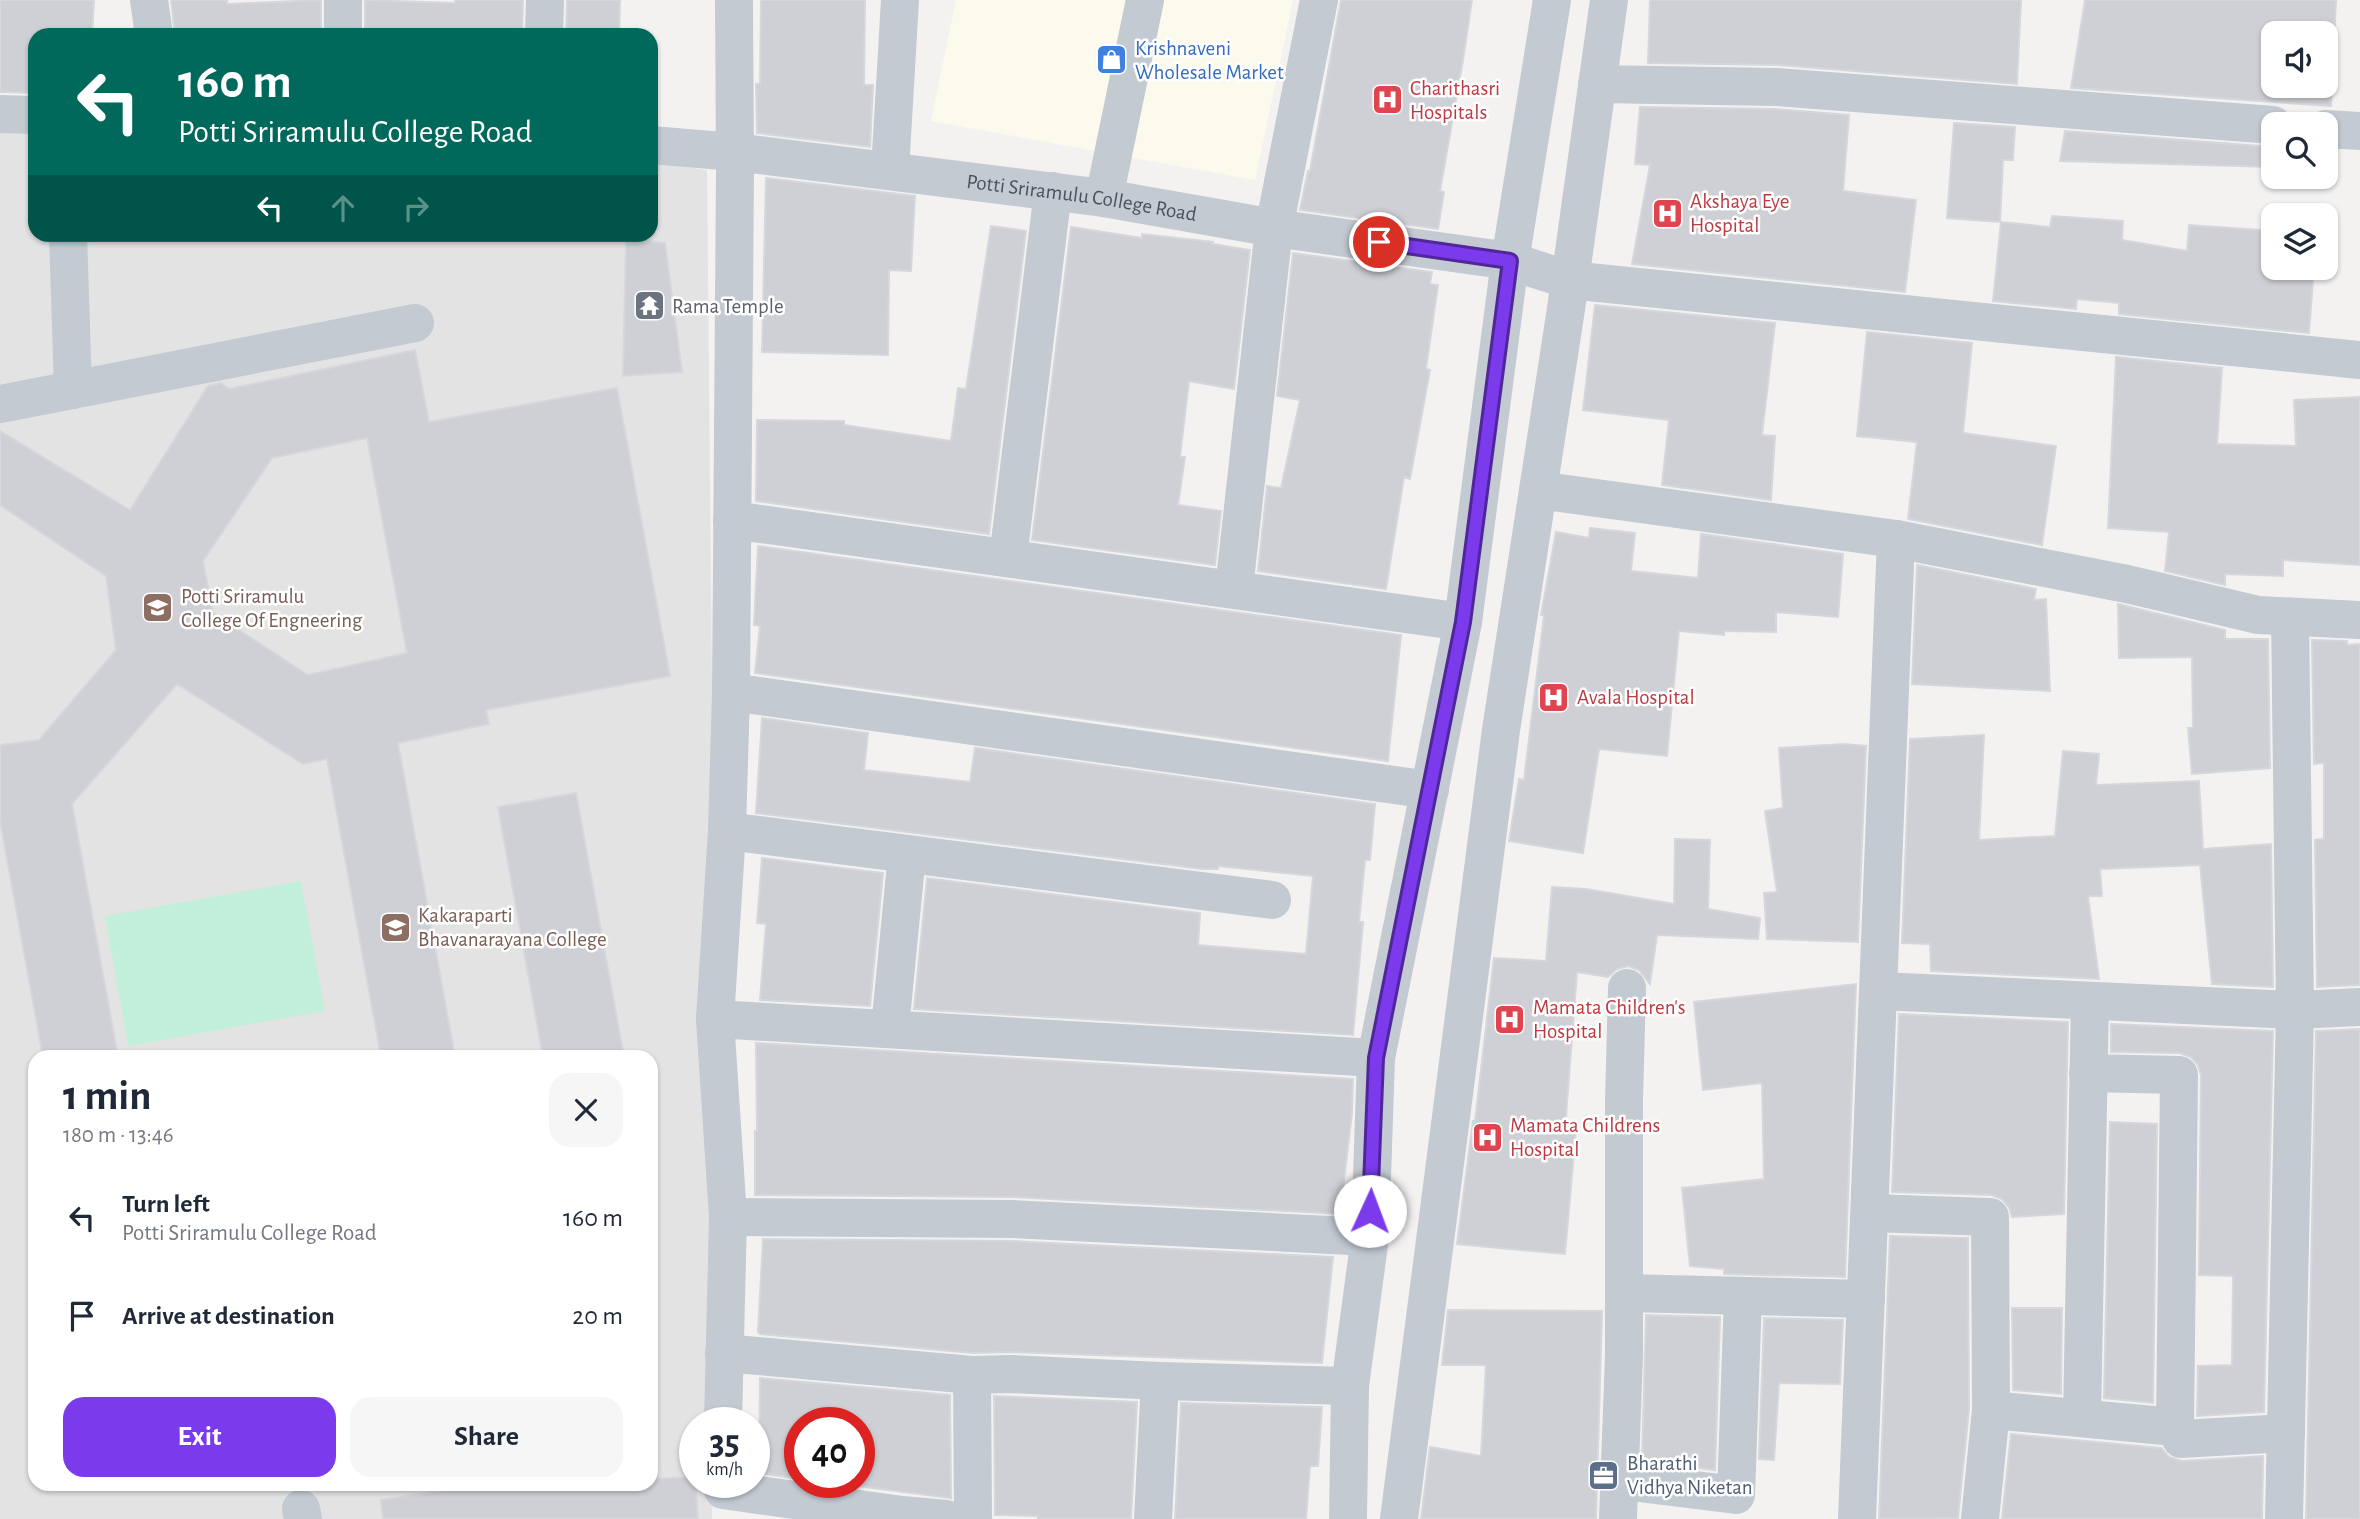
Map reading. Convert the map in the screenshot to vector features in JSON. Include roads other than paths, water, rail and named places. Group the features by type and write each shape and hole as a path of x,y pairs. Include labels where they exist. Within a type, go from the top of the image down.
{"street":[{"path":"149,0 154,28"},
{"path":"343,0 343,28"},
{"path":"544,28 545,0"},
{"path":"723,1407 728,1217 715,1019 727,831 731,692 734,0"},
{"path":"890,171 900,0"},
{"path":"1104,198 1145,0"},
{"path":"1234,589 1274,228 1319,0"},
{"path":"1348,1519 1350,1386 1370,1237 1376,1058 1463,622 1510,261 1552,0"},
{"path":"1399,1519 1501,730 1609,0"},
{"path":"1597,84 1776,87 2261,124"},
{"path":"0,114 28,115"},
{"path":"2338,130 2360,131"},
{"name":"Potti Sriramulu College Road","path":"658,146 735,152 1104,198 1274,228 1510,261 1569,279 2360,360"},
{"path":"1007,558 1053,191"},
{"path":"68,242 74,390"},
{"path":"0,404 415,323"},
{"path":"1538,490 1896,539 2127,584 2258,615 2360,620"},
{"path":"732,520 1463,622"},
{"path":"1857,1519 1896,539"},
{"path":"2284,1519 2295,1010 2290,617"},
{"path":"731,692 1430,790"},
{"path":"727,831 1272,900"},
{"path":"890,1028 907,854"},
{"path":"1618,1519 1625,1293 1624,1101 1627,988"},
{"path":"1878,991 2295,1010 2360,1007"},
{"path":"2082,1418 2090,1001"},
{"path":"715,1019 1376,1058"},
{"path":"2088,1073 2179,1075 2175,1427 2181,1439 2286,1433"},
{"path":"1870,1213 1990,1217 1990,1410 1980,1519"},
{"path":"728,1217 1013,1219 1370,1237"},
{"path":"1625,1293 1866,1299"},
{"path":"1619,1476 1630,1482 1736,1495 1743,1296"},
{"path":"724,1353 972,1375 1010,1374 1350,1386"},
{"path":"972,1375 973,1519"},
{"path":"1153,1519 1160,1381"},
{"path":"1990,1410 2175,1427"},
{"path":"733,1498 946,1519"}],"place":[{"name":"Krishnaveni Wholesale Market","path":"1112,60"},
{"name":"Charithasri Hospitals","path":"1387,100"},
{"name":"Akshaya Eye Hospital","path":"1667,213"},
{"name":"Rama Temple","path":"649,306"},
{"name":"Potti Sriramulu College Of Engneering","path":"158,608"},
{"name":"Avala Hospital","path":"1554,697"},
{"name":"Kakaraparti Bhavanarayana College","path":"395,927"},
{"name":"Mamata Children's Hospital","path":"1510,1019"},
{"name":"Mamata Childrens Hospital","path":"1487,1137"},
{"name":"Bharathi Vidhya Niketan","path":"1604,1475"}]}
